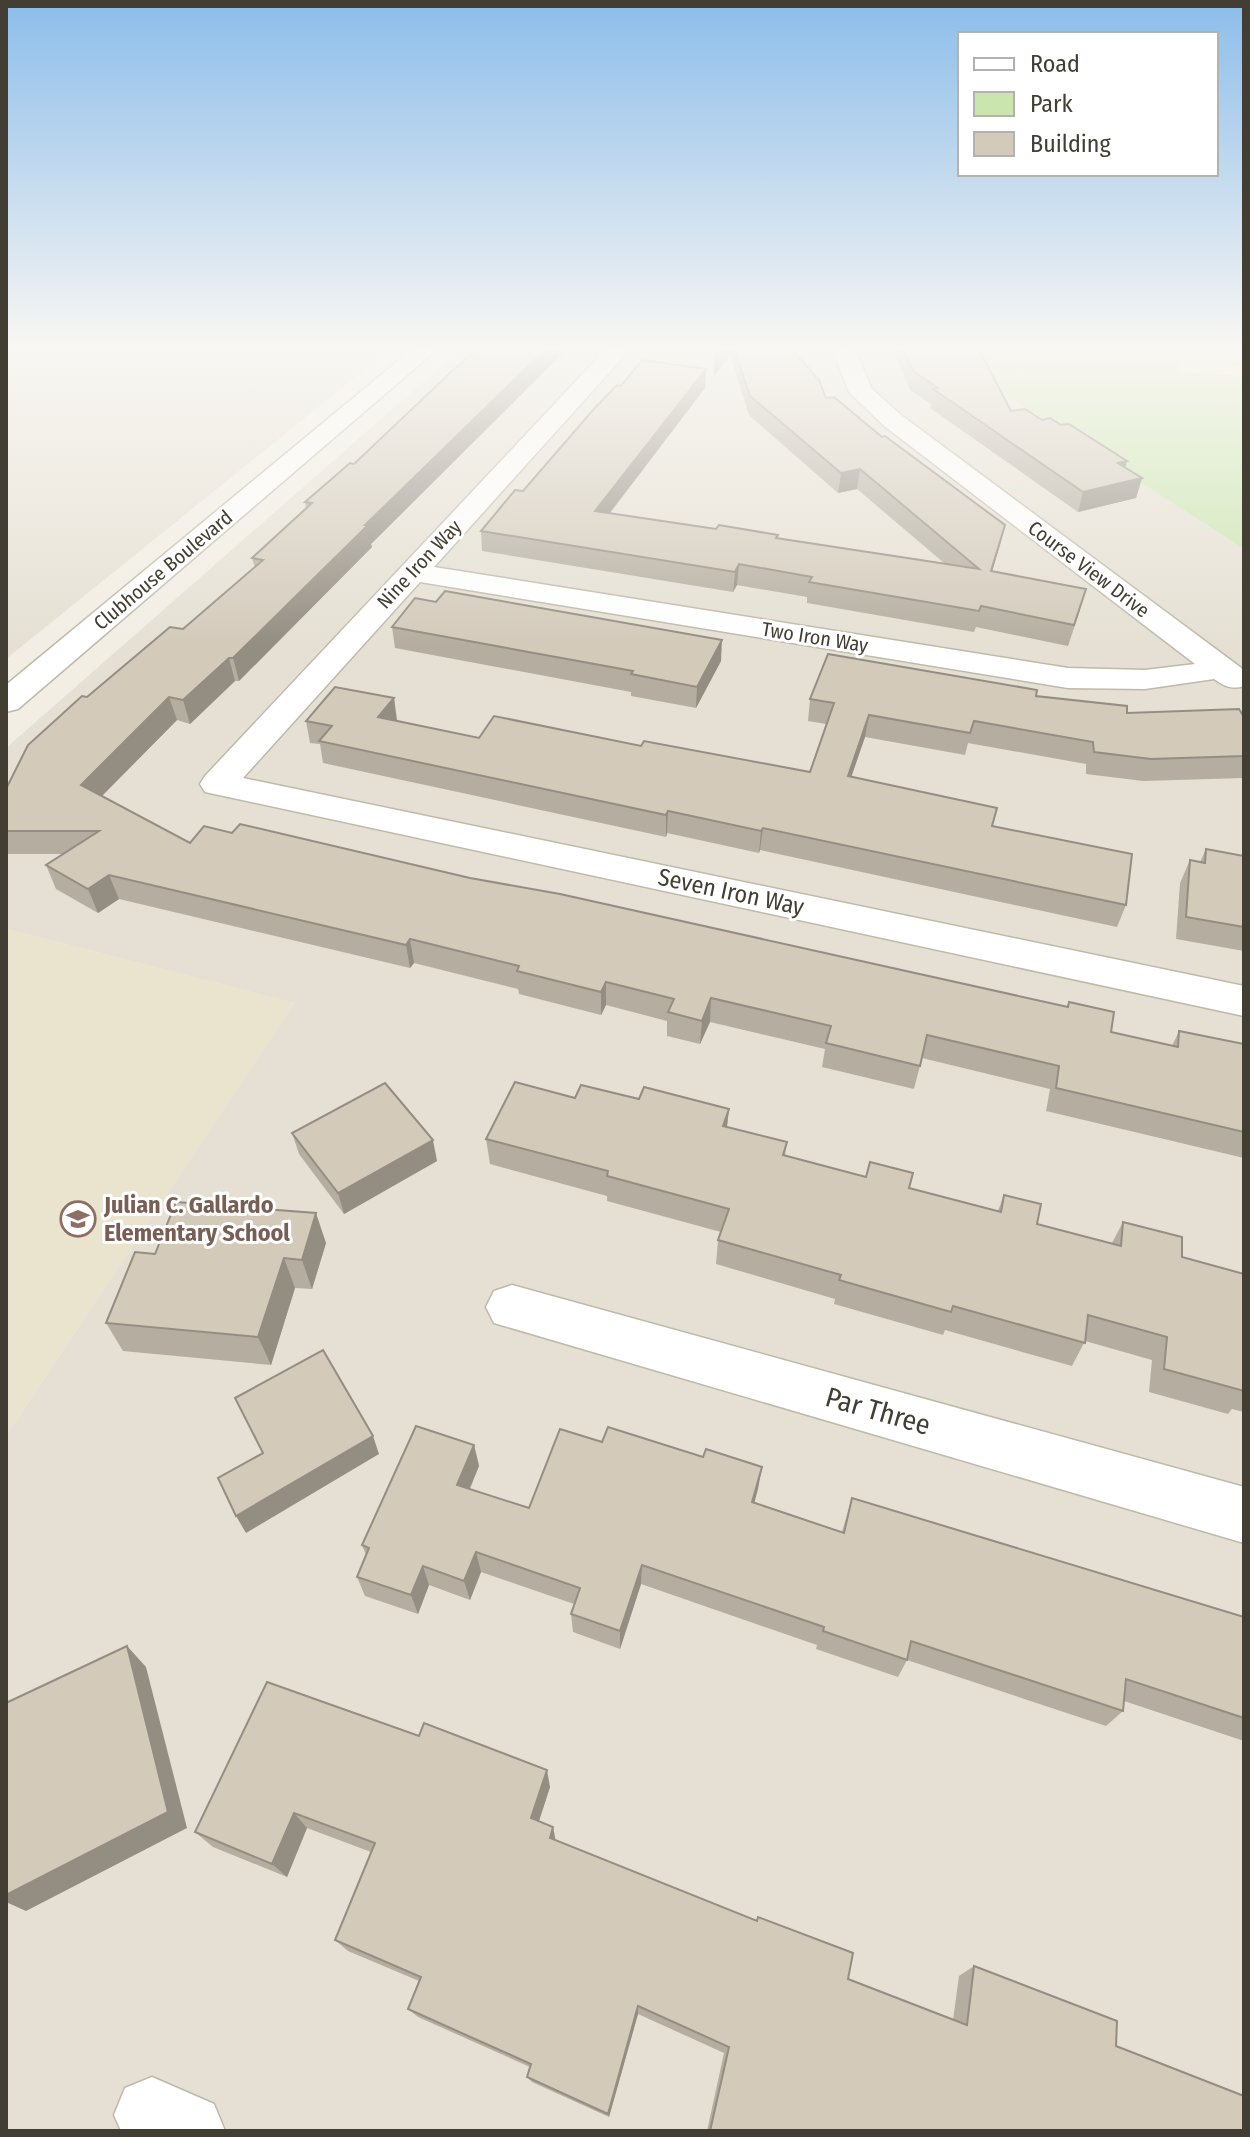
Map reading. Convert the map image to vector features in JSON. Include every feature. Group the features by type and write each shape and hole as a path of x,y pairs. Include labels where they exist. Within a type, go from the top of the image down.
{"street":[{"name":"Clubhouse Boulevard","path":"6,702 311,446"},
{"name":"Nine Iron Way","path":"218,784 529,446"},
{"name":"Course View Drive","path":"926,446 1232,677"},
{"name":"Two Iron Way","path":"412,572 1068,678 1128,683 1232,677"},
{"name":"Seven Iron Way","path":"218,784 1244,1001"},
{"name":"Par Three","path":"512,1307 1244,1515"}],"shaded area":[{"path":"6,446 270,446 6,659"},
{"path":"350,446 1083,446 1244,549 1244,2131 6,2131 6,1436 294,1003 6,929 6,748"},
{"name":"Julian C. Gallardo Elementary School","path":"6,929 295,1003 6,1436"}],"green space":[{"path":"1083,446 1244,446 1244,549"}],"building":[{"path":"373,446 446,446 233,658 229,658 183,700 169,697 81,785 190,843 204,826 232,833 240,824 470,878 560,894 1068,1007 1069,1002 1114,1012 1111,1032 1178,1047 1179,1031 1244,1044 1244,1132 1056,1088 1059,1066 927,1035 920,1066 826,1043 831,1026 711,998 702,1021 668,1012 674,999 606,982 601,992 517,971 519,966 410,939 406,945 109,875 88,889 46,865 99,831 6,831 6,789 28,745 82,696 87,697 170,627 183,629 263,560 252,558 312,503 305,502 350,463 354,464"},
{"path":"562,446 646,446 595,511 716,529 719,525 778,535 776,538 979,569 860,469 841,473 809,446 898,446 1005,525 991,571 1086,589 1074,625 981,606 979,611 809,582 812,577 739,564 735,572 481,531 515,490 523,491"},
{"path":"1016,446 1103,446 1127,461 1118,463 1142,478 1083,492"},
{"path":"445,591 722,640 697,687 631,674 633,671 392,627 415,598 436,602"},
{"path":"828,654 1037,690 1036,696 1127,706 1127,713 1239,709 1244,717 1244,756 1151,759 1094,752 1093,742 974,721 970,733 869,715 848,776 997,808 992,826 1132,854 1126,905 763,828 761,831 668,811 666,815 319,741 332,726 306,721 335,687 394,698 378,717 479,738 494,716 641,746 644,741 810,772 834,703 810,699"},
{"path":"1206,849 1244,856 1244,927 1186,917 1190,860 1205,863"},
{"path":"515,1082 575,1098 581,1085 639,1099 644,1087 729,1109 723,1126 787,1142 783,1155 866,1177 870,1162 913,1173 909,1188 1001,1212 1004,1195 1041,1204 1037,1224 1121,1246 1123,1222 1182,1237 1182,1257 1244,1274 1244,1391 1164,1369 1167,1337 1088,1315 1085,1343 953,1306 951,1312 839,1280 841,1275 718,1240 729,1209 607,1176 608,1171 486,1139"},
{"path":"385,1083 433,1140 338,1193 292,1133"},
{"path":"176,1202 316,1213 302,1260 284,1258 258,1337 106,1323 135,1252 155,1254"},
{"path":"323,1350 373,1436 236,1516 218,1478 263,1453 235,1398"},
{"path":"416,1426 474,1445 457,1485 529,1508 560,1429 602,1442 608,1427 703,1457 706,1449 762,1467 752,1502 844,1533 852,1498 1244,1617 1244,1718 1126,1679 1123,1711 911,1641 907,1660 823,1631 824,1627 642,1565 620,1631 571,1614 580,1588 476,1552 464,1581 423,1566 411,1595 357,1577 369,1548 362,1545"},
{"path":"127,1646 168,1812 6,1895 6,1703"},
{"path":"267,1682 419,1736 424,1723 547,1770 531,1818 553,1827 550,1838 757,1921 758,1917 853,1953 848,1979 967,2025 974,1966 1117,2021 1116,2046 1244,2096 1244,2131 710,2131 729,2047 638,2006 608,2114 527,2077 531,2064 408,2009 421,1977 335,1940 375,1843 294,1813 272,1864 195,1832"}],"place":[{"name":"Julian C. Gallardo Elementary School","path":"78,1219"}]}
